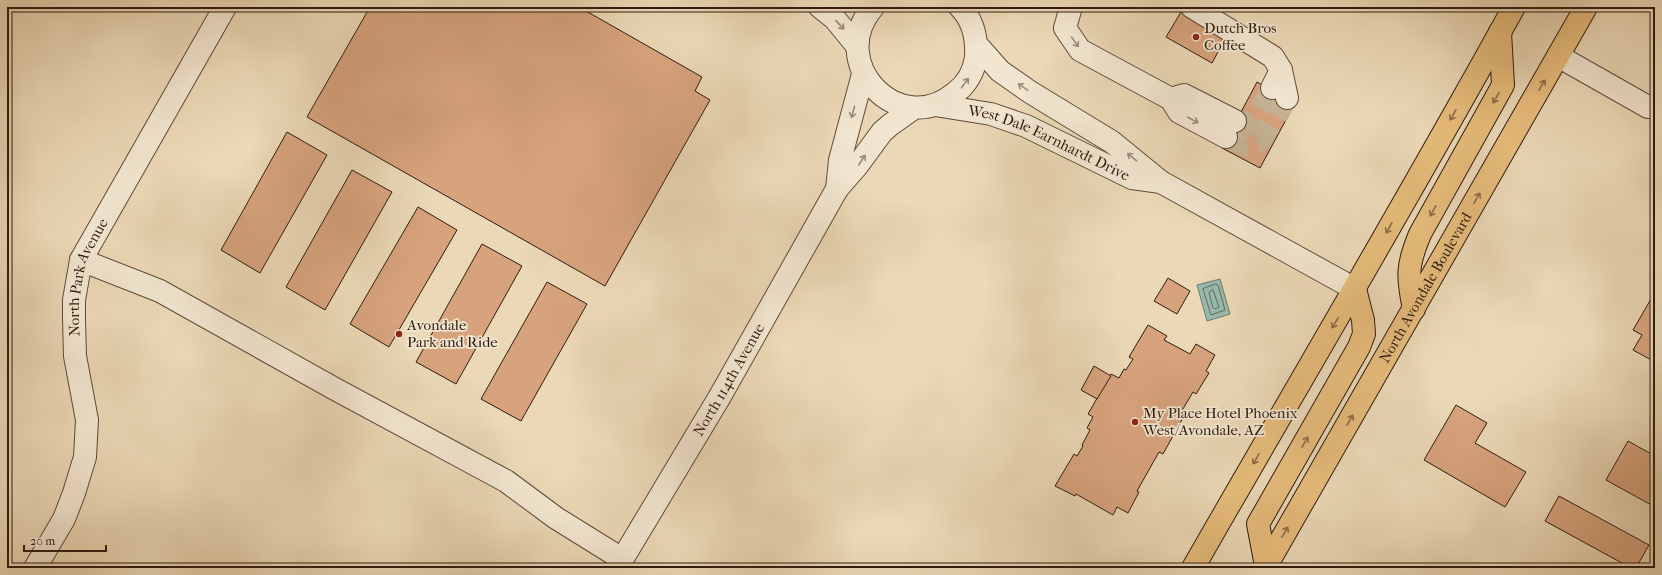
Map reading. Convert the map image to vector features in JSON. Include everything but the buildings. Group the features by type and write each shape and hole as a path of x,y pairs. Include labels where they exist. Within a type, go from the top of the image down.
{"main road":[{"path":"1193,568 1355,289 1514,7"},
{"name":"North Avondale Boulevard","path":"1265,567 1586,7"},
{"path":"1414,309 1409,284 1409,269 1415,246 1420,234 1503,85 1500,32"},
{"path":"1265,567 1258,524 1359,347 1364,334 1363,320 1355,289"}],"street":[{"name":"North Park Avenue","path":"35,568 64,519 85,457 87,420 75,356 74,319 74,300 81,260 225,7"},
{"path":"820,7 835,19 857,46"},
{"name":"West Dale Earnhardt Drive","path":"873,7 861,25 857,46 858,60 863,74 872,87 884,98 898,104 914,108 935,105 991,114 1020,124 1062,143 1132,178 1162,182"},
{"name":"West Dale Earnhardt Drive","path":"960,7 975,26 1000,71 1030,92 1112,142 1162,182 1355,289"},
{"path":"1071,7 1065,28 1080,50 1171,99 1179,112 1230,129"},
{"path":"1192,7 1273,57 1280,85"},
{"name":"West Dale Earnhardt Drive","path":"935,105 949,98 961,88 970,76 975,61 975,26"},
{"path":"1558,56 1648,107 1655,106"},
{"path":"837,189 840,160 863,74"},
{"path":"837,189 857,166 882,132 914,108"},
{"name":"North 114th Avenue","path":"620,564 718,398 837,189"},
{"path":"81,260 160,291 335,389 506,481 620,564"}],"water":[{"path":"1220,279 1230,314 1207,321 1197,285"}],"tunnel":[{"path":"1235,121 1247,124 1259,113 1272,88"},
{"path":"1226,137 1245,145 1261,140 1287,98"}],"place":[{"name":"Dutch Bros Coffee","path":"1196,37"},
{"name":"Avondale Park and Ride","path":"399,334"},
{"name":"My Place Hotel Phoenix West/Avondale, AZ","path":"1135,422"}]}
